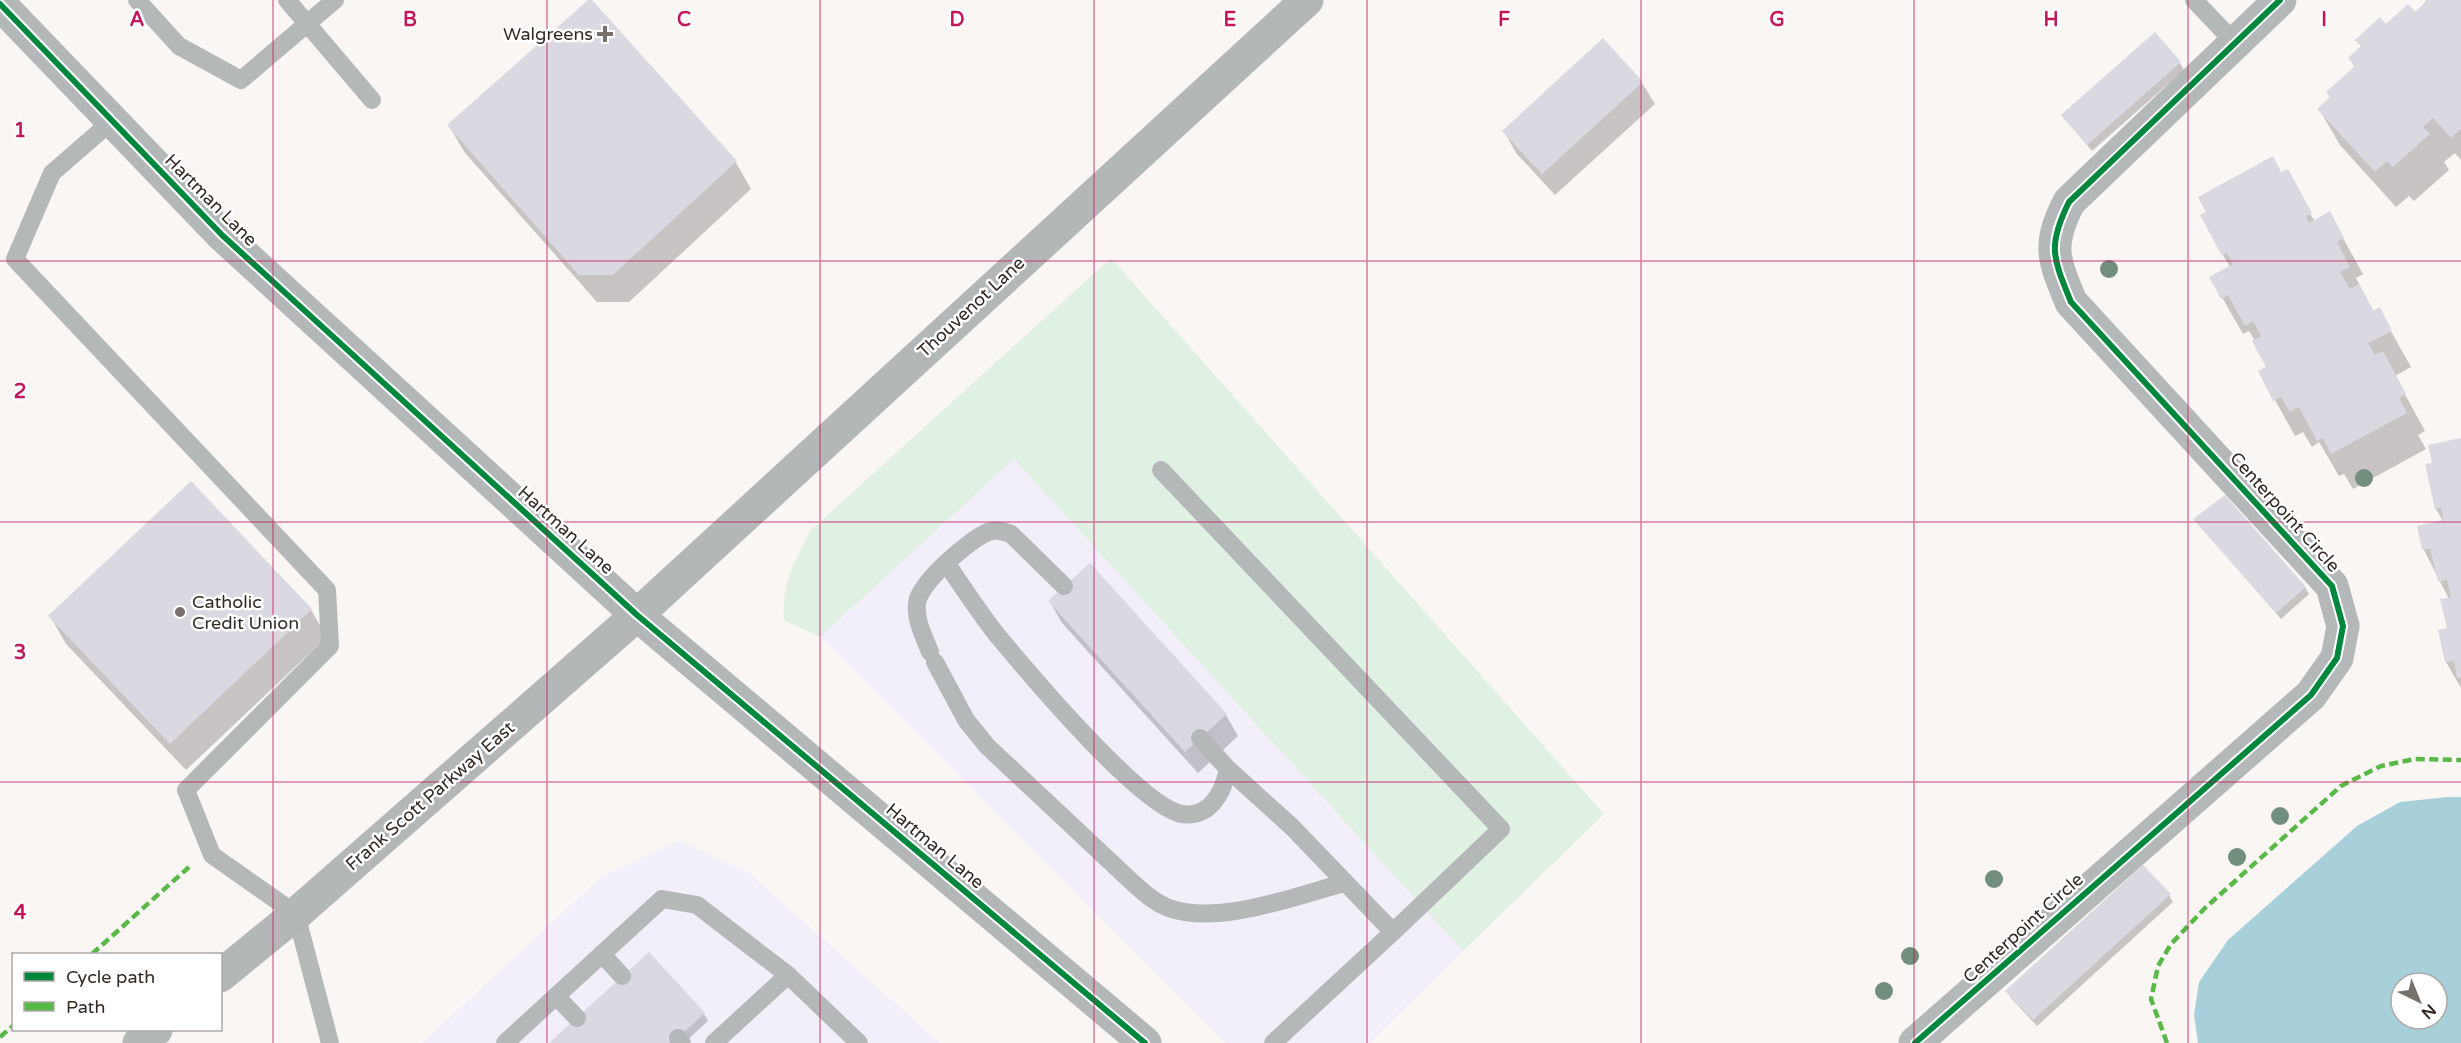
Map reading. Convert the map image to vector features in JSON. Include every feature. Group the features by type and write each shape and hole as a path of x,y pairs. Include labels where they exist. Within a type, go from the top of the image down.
{"street":[{"name":"Thouvenot Lane","path":"637,615 1307,0"},
{"name":"Centerpoint Circle","path":"1915,1043 2311,695 2337,658 2343,626 2332,586 2071,302 2055,261 2056,228 2069,202 2280,0"},
{"name":"Hartman Lane","path":"0,4 222,235 637,615 1145,1043"},
{"name":"Frank Scott Parkway East","path":"222,974 296,914 637,615"},
{"path":"139,1043 154,1031"}],"lane":[{"path":"137,0 179,46 242,80 335,0"},
{"path":"287,0 309,23 372,100"},
{"path":"2194,0 2234,42"},
{"path":"112,120 52,172 15,259 327,590 330,646 186,790 212,855 296,914 330,1043"},
{"path":"1161,470 1501,829 1273,1043"},
{"path":"1064,586 1011,534 1000,530 989,531 970,543 947,564 923,588 917,600 916,618 933,657 966,720 987,746 1132,882 1150,897 1169,908 1194,914 1220,915 1344,884"},
{"path":"947,564 996,634 1112,764 1136,786 1169,809 1194,815 1217,800 1224,787 1228,769"},
{"path":"1200,738 1228,769 1292,827 1344,884 1393,932"},
{"path":"515,1040 556,996 662,900 697,905 788,975 859,1043"},
{"path":"602,954 622,976"},
{"path":"714,1043 788,975"},
{"path":"556,996 577,1018"}],"shaded area":[{"path":"1014,459 1463,951 1370,1043 1225,1043 820,637"},
{"path":"679,840 749,873 940,1043 422,1043 601,877"}],"green space":[{"path":"1111,258 1604,814 1463,951 1014,459 820,637 784,620 787,585 794,563 810,531"}],"water":[{"path":"2461,797 2461,1043 2198,1043 2194,1015 2199,982 2228,940 2357,826 2400,802"}],"building":[{"name":"Walgreens","path":"588,0 592,0 737,161 613,275 579,275 447,125"},
{"path":"2428,0 2461,0 2461,129 2451,138 2433,118 2423,127 2430,134 2393,167 2387,161 2375,172 2317,109 2330,97 2326,92 2355,66 2348,58 2361,46 2355,40 2380,17 2386,24 2408,4 2415,12"},
{"path":"2155,32 2181,62 2087,145 2061,115"},
{"path":"1603,38 1643,82 1542,174 1502,131"},
{"path":"2273,156 2281,172 2288,169 2312,213 2306,217 2309,223 2330,211 2344,238 2337,242 2350,267 2340,272 2350,289 2359,284 2373,311 2380,307 2392,331 2368,343 2375,355 2383,351 2406,394 2399,398 2407,413 2331,454 2323,438 2317,441 2299,407 2290,412 2281,397 2273,401 2258,371 2266,367 2252,341 2261,336 2253,321 2245,326 2228,295 2221,299 2209,277 2233,264 2227,253 2222,256 2200,215 2206,212 2198,197"},
{"path":"2461,438 2461,677 2457,678 2454,661 2445,662 2438,630 2447,628 2440,599 2451,597 2447,580 2438,582 2430,549 2422,550 2417,526 2443,520 2441,508 2435,509 2425,464 2432,463 2428,445"},
{"name":"Catholic Credit Union","path":"191,481 312,609 170,744 48,616"},
{"path":"2225,495 2306,587 2276,613 2193,519"},
{"path":"1090,563 1227,714 1185,752 1048,601"},
{"path":"2143,865 2171,894 2033,1020 2005,991"},
{"path":"649,952 705,1013 672,1043 549,1043"}],"marked path":[{"path":"2167,1043 2151,999 2158,966 2171,944 2205,908 2341,786 2381,766 2415,759 2461,760"},
{"path":"93,953 189,867"},
{"path":"0,1037 12,1027"}],"cycle path":[{"path":"1915,1043 2311,695 2337,658 2343,626 2332,586 2071,302 2060,274 2055,252 2058,230 2069,202 2280,0"},
{"path":"0,4 222,235 637,615 1145,1043"}],"place":[{"name":"Walgreens","path":"605,34"},
{"name":"Catholic Credit Union","path":"180,612"}]}
